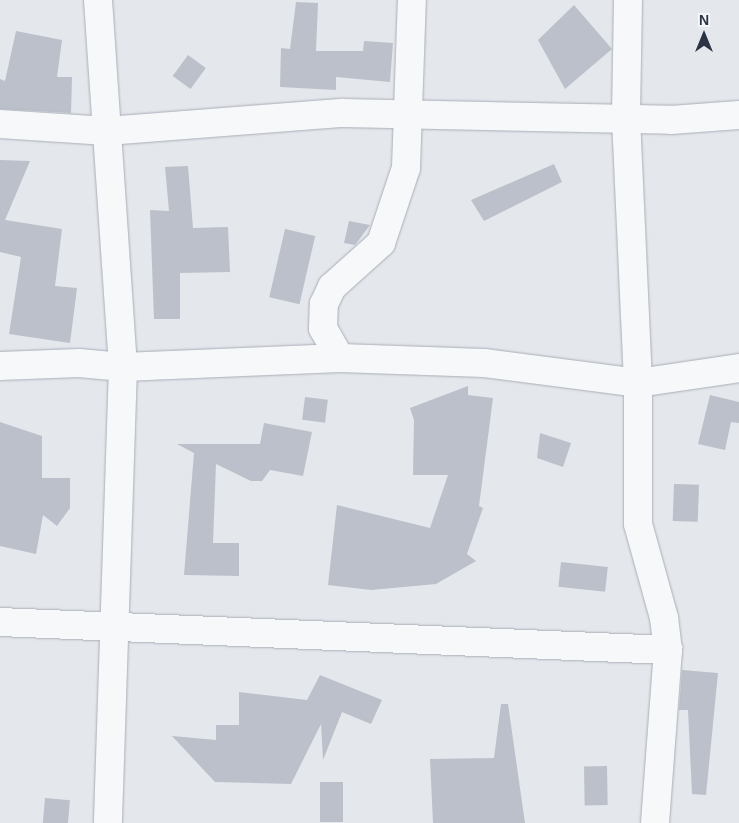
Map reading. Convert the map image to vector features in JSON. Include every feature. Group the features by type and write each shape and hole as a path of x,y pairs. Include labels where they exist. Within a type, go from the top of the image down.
{"street":[{"path":"98,0 123,367 117,627 108,823"},
{"path":"340,358 323,328 324,304 332,287 381,243 406,168 412,0"},
{"path":"628,0 626,118 638,383 638,524 664,618 668,650 655,823"},
{"path":"0,124 107,131 407,112 626,118 739,115"},
{"path":"0,366 79,363 123,367 340,358 484,363 638,383 739,368"},
{"path":"0,622 668,650"}],"building":[{"path":"296,2 318,3 316,51 363,51 364,41 393,43 390,82 336,77 336,90 280,87 281,48 290,49"},
{"path":"574,5 612,49 565,89 538,40"},
{"path":"16,31 62,40 57,77 72,77 71,113 0,109 0,79 5,81"},
{"path":"188,55 206,68 191,89 173,76"},
{"path":"0,160 30,161 5,220 62,229 55,286 77,288 70,343 9,334 21,257 0,252"},
{"path":"554,164 562,182 484,221 471,200"},
{"path":"188,166 193,228 228,227 230,272 180,273 180,319 154,319 150,210 169,211 165,167"},
{"path":"349,221 370,225 355,245 344,243"},
{"path":"285,229 315,236 299,304 269,297"},
{"path":"468,386 468,395 493,398 479,506 483,508 467,554 476,561 436,584 371,590 328,585 337,505 430,528 448,475 413,475 414,420 410,408"},
{"path":"710,395 739,402 739,423 731,422 725,450 698,444"},
{"path":"305,397 328,400 325,423 302,420"},
{"path":"0,422 42,436 42,478 70,478 70,508 57,526 43,515 36,554 0,546"},
{"path":"264,423 312,432 303,476 270,470 262,481 251,481 216,464 213,543 239,543 239,576 184,575 194,453 177,444 260,444"},
{"path":"540,433 571,443 563,467 537,458"},
{"path":"674,484 699,485 698,522 673,521"},
{"path":"561,562 608,567 605,592 558,587"},
{"path":"682,670 718,673 706,795 692,794 688,710 679,710"},
{"path":"320,675 382,700 371,724 342,712 323,760 321,724 291,784 215,782 172,736 216,740 216,725 239,725 239,692 307,700"},
{"path":"501,704 508,704 525,823 433,823 430,759 494,758"},
{"path":"584,766 607,766 608,805 585,805"},
{"path":"320,782 343,782 343,822 320,822"},
{"path":"45,798 70,800 68,823 43,823"}]}
